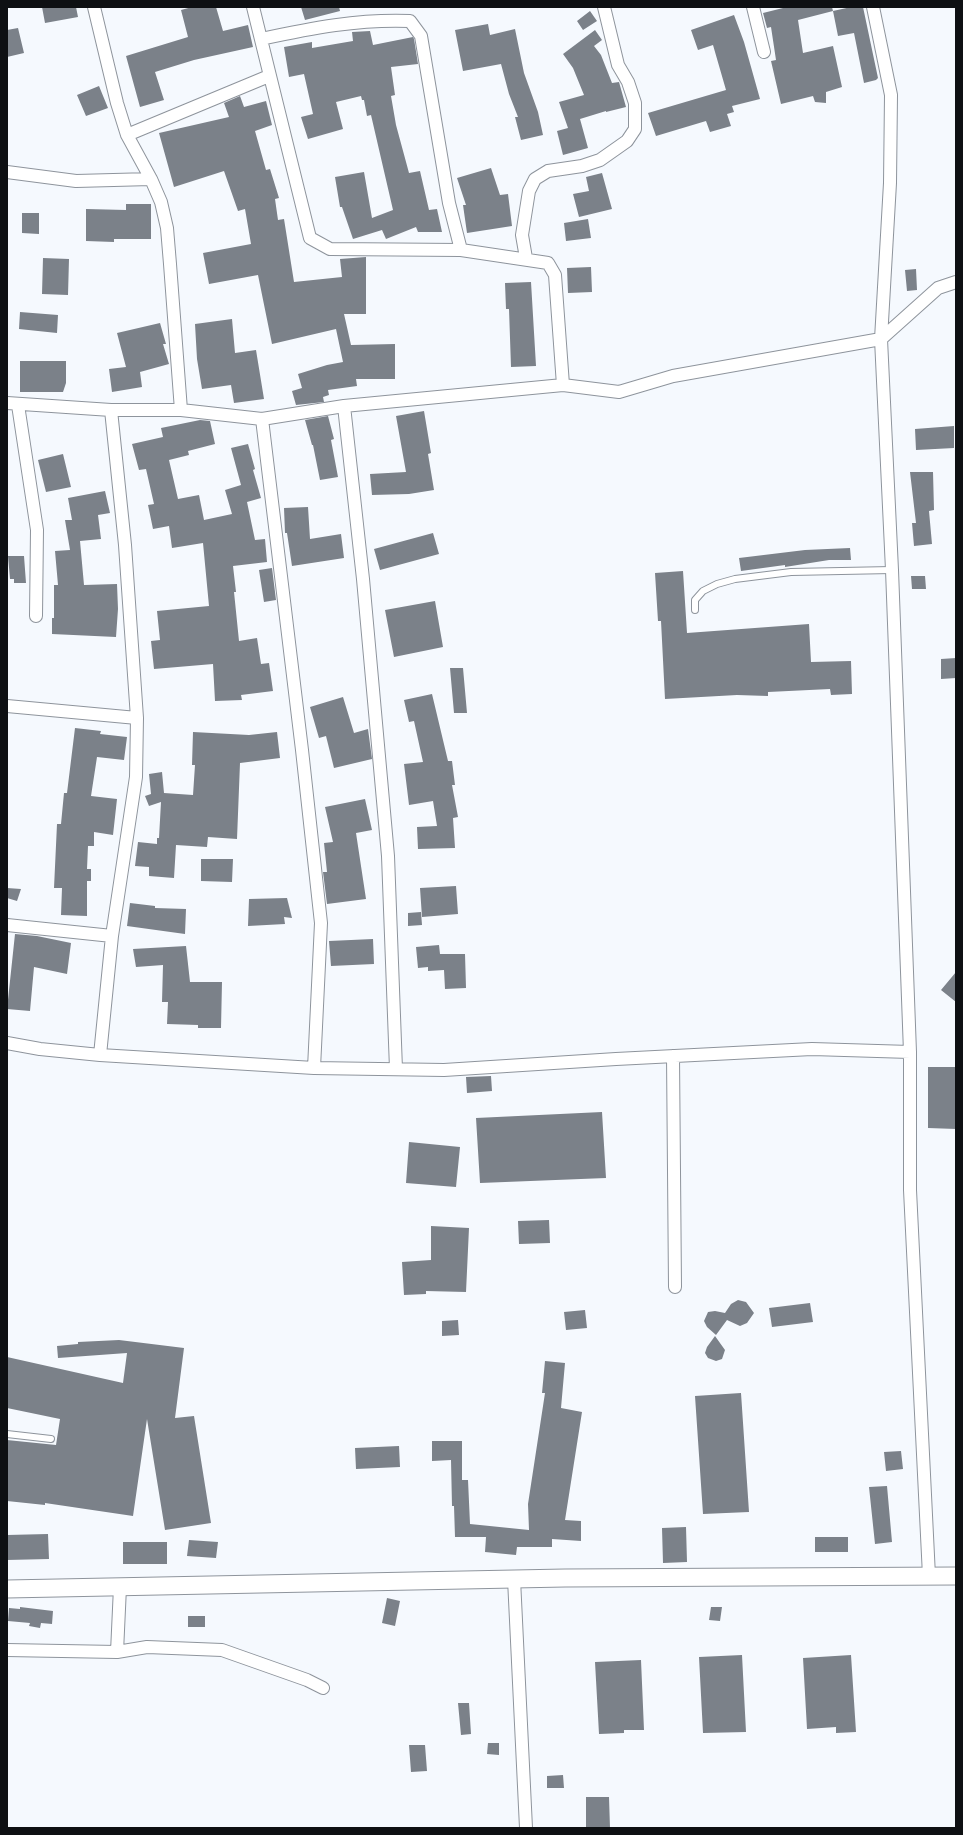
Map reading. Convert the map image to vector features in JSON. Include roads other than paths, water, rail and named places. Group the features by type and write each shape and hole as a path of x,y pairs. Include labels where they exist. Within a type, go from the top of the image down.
{"street":[{"path":"94,7 116,103 127,135 162,202 167,228 181,410"},
{"path":"253,7 310,238 330,249 461,250 526,258 548,263 555,275 563,385"},
{"path":"526,258 522,235 529,191 535,179 548,171 582,166 600,160 627,141 635,129 635,102 628,82 618,65 604,7"},
{"path":"753,7 764,52"},
{"path":"873,7 891,95 890,183 881,339 892,570 910,1052 910,1190 929,1576"},
{"path":"261,39 327,25 410,21 421,36 449,203 461,250"},
{"path":"127,135 269,76"},
{"path":"7,172 76,181 151,179"},
{"path":"36,616 37,530 13,404 111,410 181,410 262,419 344,406 563,385 619,392 673,376 881,339 938,288 956,282"},
{"path":"344,406 364,587 388,856 396,1069"},
{"path":"100,1055 112,936 136,777 137,718 125,545 111,410"},
{"path":"262,419 302,750 321,923 314,1068"},
{"path":"7,706 137,718"},
{"path":"7,925 112,936"},
{"path":"7,1043 40,1049 100,1055 314,1068 444,1070 812,1049 910,1052"},
{"path":"673,1056 675,1287"},
{"path":"7,1589 514,1579 956,1576"},
{"path":"514,1579 526,1828"},
{"path":"117,1652 120,1587"},
{"path":"7,1650 117,1652 147,1647 222,1650 307,1680 323,1688"}],"lane":[{"path":"695,610 695,600 703,591 717,584 735,579 791,572 892,570"},
{"path":"7,1434 51,1439"}]}
